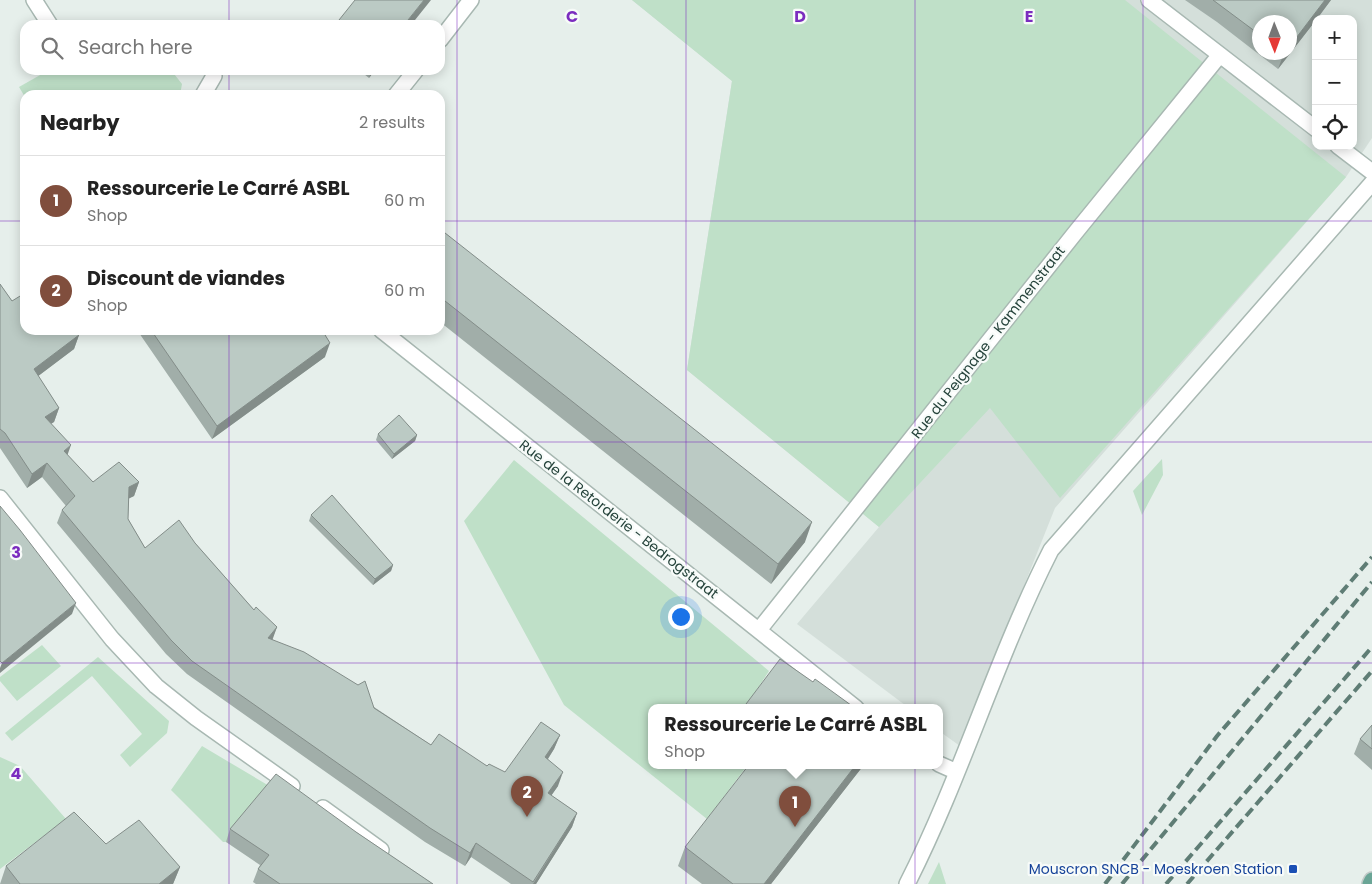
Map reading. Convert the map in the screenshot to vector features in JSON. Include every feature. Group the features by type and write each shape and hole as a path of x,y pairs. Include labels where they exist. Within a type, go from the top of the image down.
{"main road":[{"path":"1370,884 1372,880"}],"street":[{"path":"34,0 47,20"},
{"path":"445,34 471,0"},
{"path":"1149,0 1312,126"},
{"name":"Rue du Peignage - Kammenstraat","path":"759,630 1075,233 1219,56"},
{"path":"205,90 213,75"},
{"path":"400,90 412,75"},
{"path":"1343,150 1372,172"},
{"path":"907,884 957,772 1025,606 1051,550 1372,183"},
{"name":"Rue de la Retorderie - Bedrogstraat","path":"388,335 851,704"},
{"path":"0,498 112,639 156,686 196,718 397,861"},
{"path":"943,766 957,772"}],"shaded area":[{"path":"632,0 1372,0 1372,138 1346,177 1055,508 960,746 943,734 943,704 904,704 797,624 879,527 687,370 732,81"}],"green space":[{"path":"632,0 1125,0 1346,177 1060,498 990,408 879,527 687,370 732,81"},
{"path":"40,75 175,75 182,84 181,90 21,90 19,87"},
{"path":"1162,459 1163,475 1142,515 1133,491"},
{"path":"514,460 769,671 748,704 648,704 648,769 745,769 707,819 564,705 464,521"},
{"path":"42,645 61,666 17,701 0,681 0,677"},
{"path":"98,657 169,721 167,733 130,767 120,755 142,734 92,676 12,741 5,733"},
{"path":"202,746 271,787 226,842 223,842 171,790"},
{"path":"0,757 20,766 66,819 0,869"},
{"path":"939,862 946,884 928,884"}],"building":[{"path":"355,0 424,0 408,20 339,20"},
{"path":"1213,0 1325,0 1297,37 1297,15 1252,15 1252,29"},
{"path":"445,233 812,522 778,564 445,301"},
{"path":"0,284 12,301 20,296 20,335 79,335 34,369 59,408 45,417 71,445 64,451 93,482 119,462 139,482 129,487 128,519 145,548 179,520 195,543 254,610 256,607 277,627 268,638 304,652 358,685 365,681 374,708 431,745 439,734 487,766 489,764 505,772 541,722 560,735 545,757 563,772 548,793 577,813 533,882 476,843 470,853 430,828 192,661 171,640 62,510 75,496 47,463 32,474 5,433 0,429"},
{"path":"154,335 325,335 330,343 217,426"},
{"path":"399,415 417,435 394,454 378,434"},
{"path":"332,495 393,565 375,579 311,515"},
{"path":"0,506 76,603 2,663 0,661"},
{"path":"780,659 813,682 815,679 849,704 746,704"},
{"path":"1372,725 1372,749 1360,739"},
{"path":"746,769 853,769 764,884 733,884 685,847"},
{"path":"276,774 356,832 433,884 280,884 258,869 269,855 230,829"},
{"path":"74,812 106,844 139,820 180,867 159,884 20,884 6,866"}],"railway":[{"path":"1105,884 1217,736 1372,557"},
{"path":"1122,884 1372,582"},
{"path":"1166,884 1372,647"},
{"path":"1187,884 1372,671"}],"place":[{"name":"Discount de viandes","path":"527,817"},
{"name":"Ressourcerie Le Carré ASBL","path":"795,827"},
{"name":"Mouscron SNCB - Moeskroen Station","path":"1293,869"}]}
